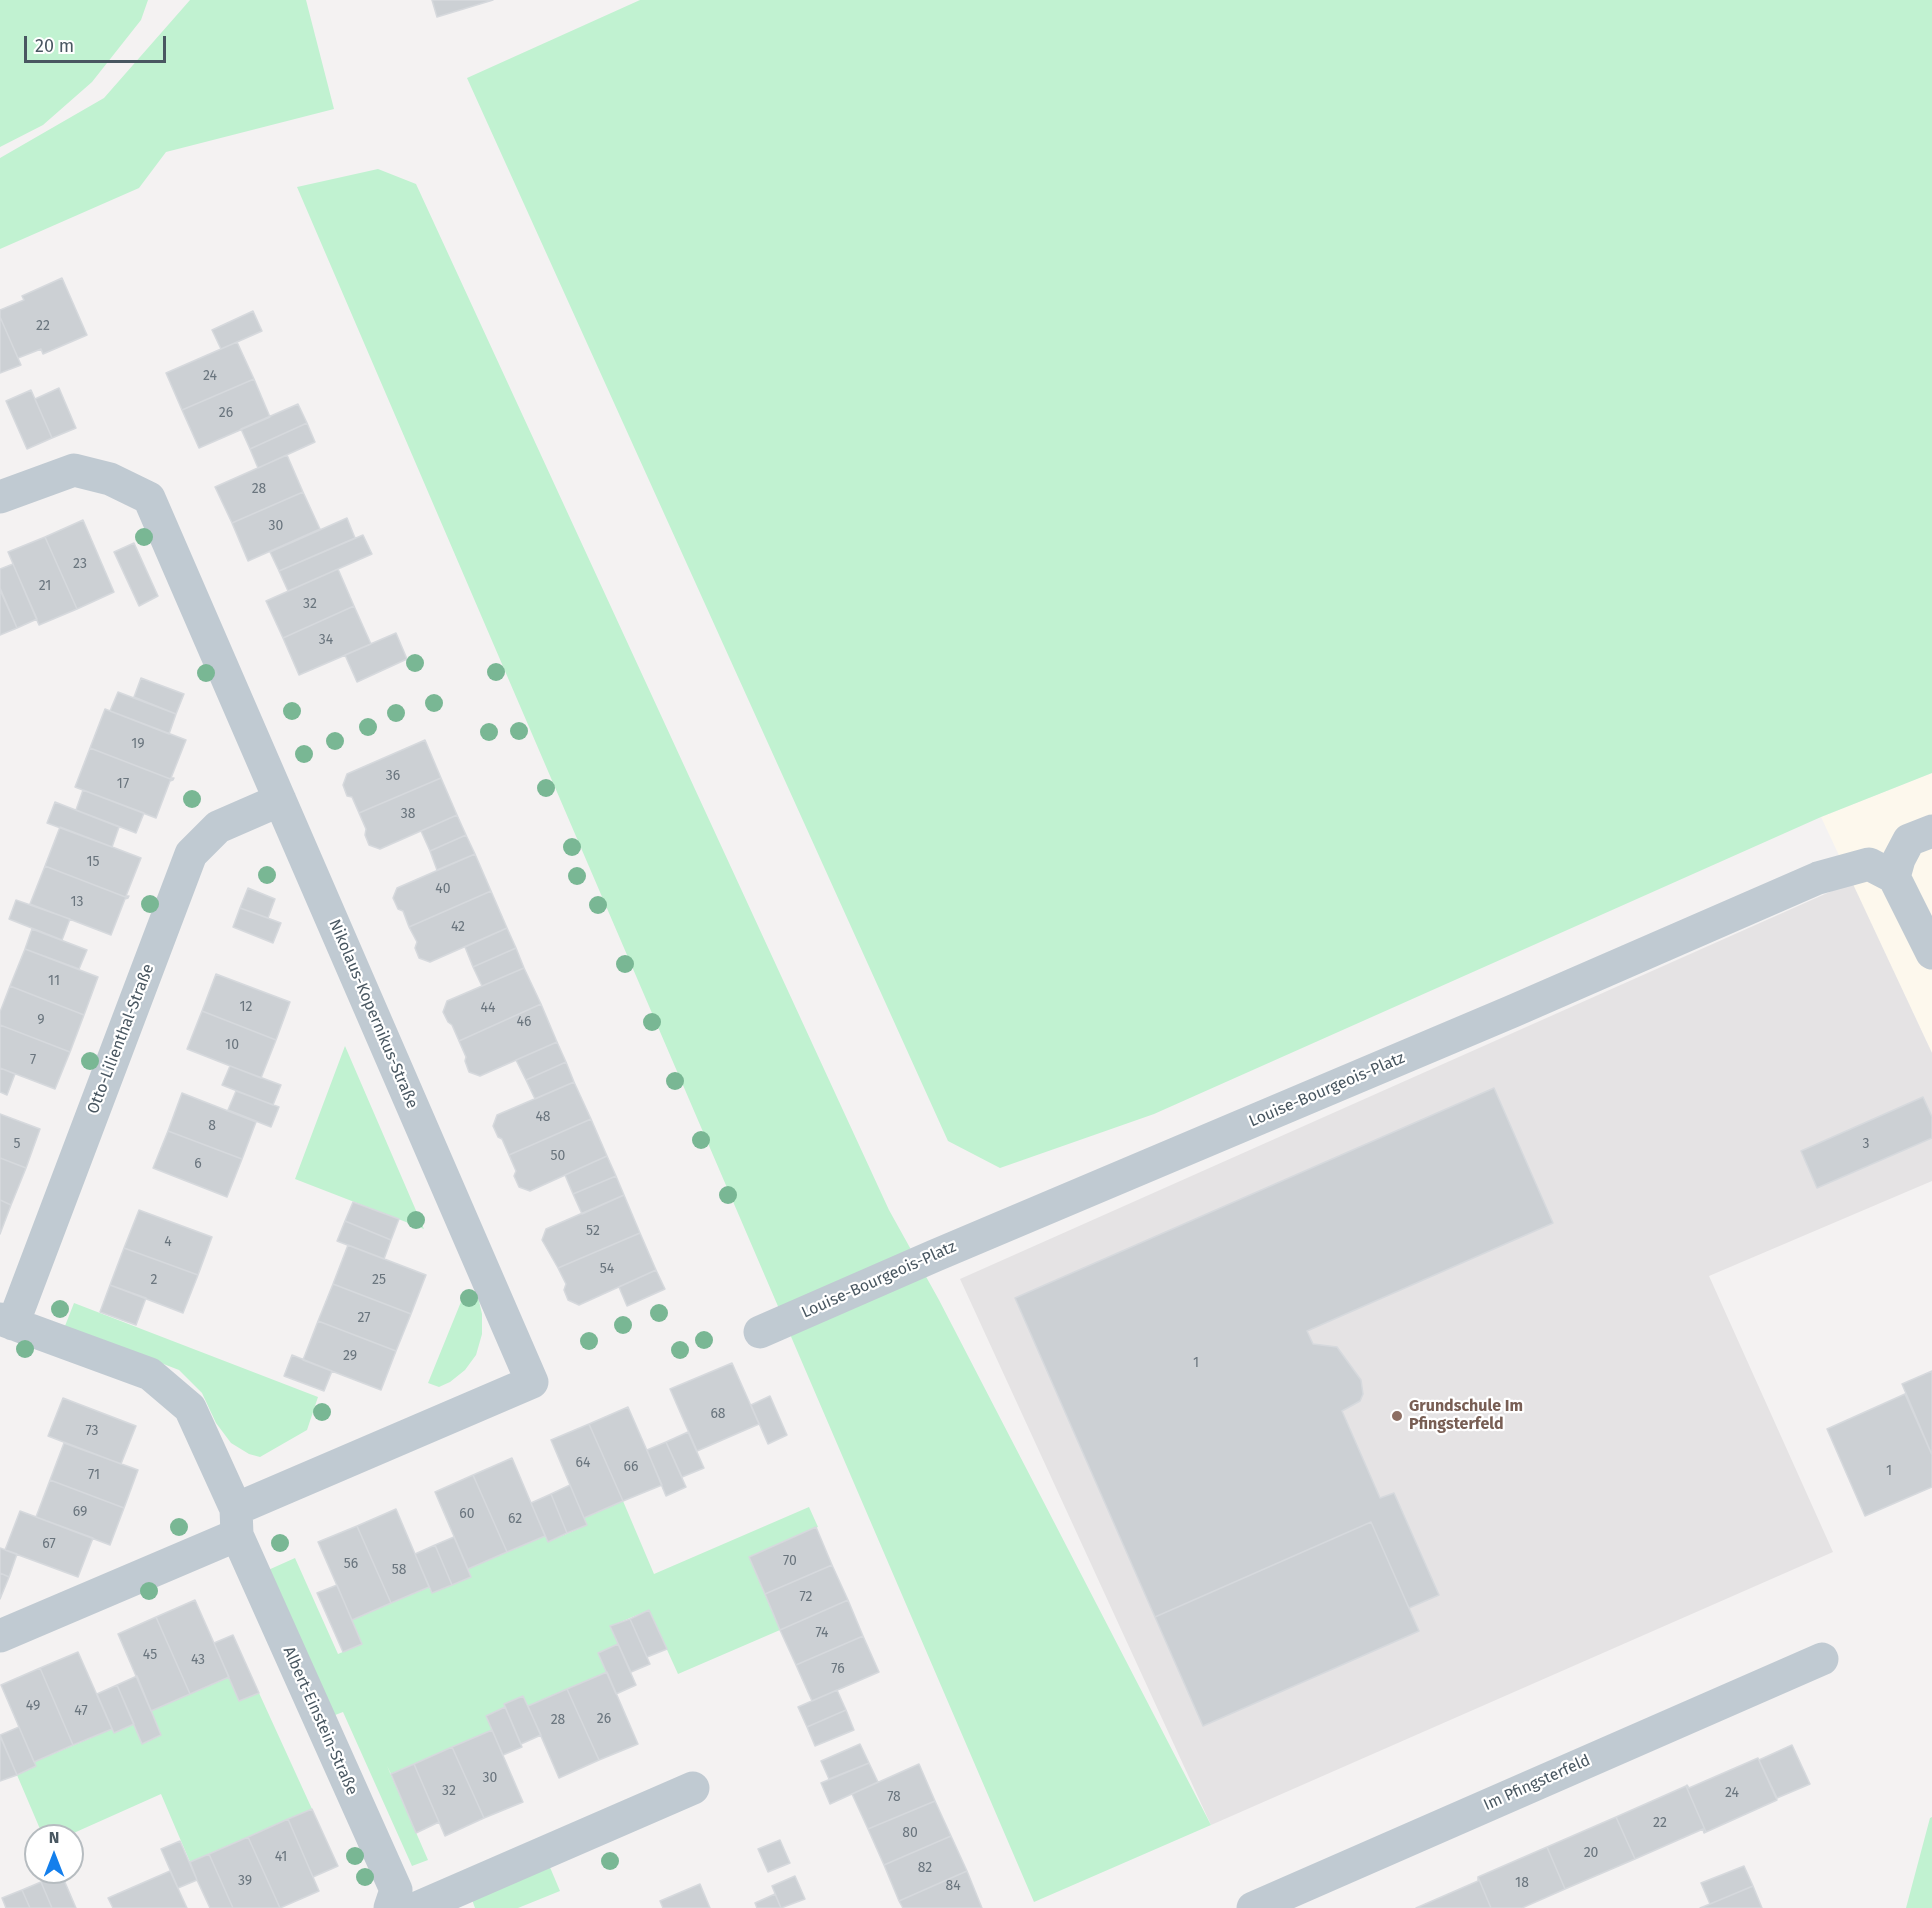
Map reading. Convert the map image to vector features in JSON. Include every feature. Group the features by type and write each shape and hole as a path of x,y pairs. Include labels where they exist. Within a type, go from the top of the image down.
{"street":[{"name":"Nikolaus-Kopernikus-Straße","path":"0,497 74,470 110,479 150,498 532,1382 237,1522"},
{"name":"Otto-Lilienthal-Straße","path":"6,1321 191,854 218,828 280,800"},
{"path":"1932,831 1910,840 1899,859 1894,877 1932,953"},
{"name":"Louise-Bourgeois-Platz","path":"760,1332 1513,1011 1818,878 1869,864 1894,877"},
{"name":"Albert-Einstein-Straße","path":"6,1321 150,1374 190,1408 396,1890 390,1908"},
{"path":"0,1636 237,1522"},
{"name":"Im Pfingsterfeld","path":"1253,1908 1822,1659"},
{"path":"417,1908 693,1788"}],"shaded area":[{"path":"1932,773 1932,1053 1821,817"},
{"name":"Grundschule Im Pfingsterfeld","path":"1852,882 1932,1053 1932,1181 1709,1276 1833,1552 1211,1825 960,1279"}],"green space":[{"path":"0,0 148,0 141,20 92,82 43,125 0,147"},
{"path":"190,0 306,0 334,109 166,152 139,188 0,249 0,158 104,98"},
{"path":"640,0 1932,0 1932,773 1821,817 1154,1114 1000,1168 948,1141 467,78"},
{"path":"378,169 416,184 889,1210 939,1300 1211,1825 1034,1902 297,187"},
{"path":"345,1046 424,1229 295,1179"},
{"path":"465,1292 478,1297 482,1314 482,1334 476,1355 465,1370 450,1382 439,1387 428,1383"},
{"path":"74,1303 318,1397 307,1430 260,1457 249,1454 231,1443 216,1423 202,1393 179,1370 65,1326"},
{"path":"623,1501 654,1574 809,1507 818,1527 749,1557 780,1630 678,1674 649,1610 611,1626 618,1644 599,1653 607,1672 528,1706 523,1696 504,1704 505,1707 486,1716 492,1730 391,1774 387,1766 428,1860 412,1866 343,1712 330,1717 266,1571 295,1558 338,1654 362,1644 352,1620 429,1587 432,1593 471,1577 468,1569 545,1536 548,1542 587,1525 584,1518"},
{"path":"229,1677 259,1693 312,1809 190,1862 161,1794 84,1828 84,1824 38,1824 17,1775 36,1766 34,1762 112,1729 114,1733 134,1724 142,1744 161,1735 151,1711"},
{"path":"1932,1817 1932,1908 1906,1908 1930,1818"},
{"path":"549,1865 560,1891 518,1908 475,1908 471,1897"}],"building":[{"path":"432,0 493,0 437,17"},
{"path":"62,278 87,335 43,354 41,349 18,358 0,317 0,310 24,300 22,296"},
{"path":"253,311 262,331 221,349 212,330"},
{"path":"0,317 21,365 0,373"},
{"path":"237,342 254,379 182,410 166,373"},
{"path":"254,379 270,417 199,448 182,410"},
{"path":"59,388 76,428 52,438 35,399"},
{"path":"31,390 52,438 27,449 6,401"},
{"path":"298,404 307,423 250,449 241,429"},
{"path":"307,423 315,442 258,468 250,449"},
{"path":"287,455 303,492 232,523 215,487"},
{"path":"303,492 320,529 248,561 232,523"},
{"path":"347,518 355,538 279,571 270,552"},
{"path":"83,520 114,592 77,609 45,537"},
{"path":"363,535 372,554 288,591 279,571"},
{"path":"45,537 77,609 39,625 8,552"},
{"path":"134,543 158,596 139,606 114,552"},
{"path":"13,564 37,619 17,628 0,588 0,569"},
{"path":"338,569 354,606 283,638 266,601"},
{"path":"0,590 17,628 0,635"},
{"path":"354,606 371,644 299,675 283,638"},
{"path":"396,633 407,659 357,682 345,655"},
{"path":"141,678 184,694 176,714 134,697"},
{"path":"118,692 176,714 169,734 110,711"},
{"path":"105,709 186,740 171,778 174,778 173,780 90,748"},
{"path":"425,740 441,778 359,813 352,797 347,796 343,785 347,774"},
{"path":"90,748 173,780 170,781 156,818 75,787"},
{"path":"441,778 457,815 380,849 369,845 365,835 366,829 359,813"},
{"path":"83,790 144,813 136,833 76,810"},
{"path":"55,802 119,827 112,847 47,823"},
{"path":"457,815 466,835 430,851 421,831"},
{"path":"60,827 141,858 126,896 129,896 128,898 45,866"},
{"path":"466,835 475,854 437,870 430,851"},
{"path":"475,854 491,891 409,927 403,911 398,909 393,898 397,888"},
{"path":"45,866 128,898 125,899 111,935 30,904"},
{"path":"248,888 275,899 268,918 240,908"},
{"path":"491,891 507,928 430,962 419,958 415,948 417,942 409,927"},
{"path":"16,900 70,919 62,940 9,919"},
{"path":"240,908 281,923 273,943 233,927"},
{"path":"507,928 516,948 473,967 465,947"},
{"path":"32,929 87,950 79,969 25,949"},
{"path":"516,948 524,968 482,986 473,967"},
{"path":"25,949 98,977 84,1015 10,986"},
{"path":"524,968 541,1004 459,1041 443,1012 447,1001"},
{"path":"216,974 290,1002 276,1040 202,1011"},
{"path":"10,986 84,1015 70,1052 0,1025 0,1012"},
{"path":"541,1004 557,1042 480,1076 469,1072 459,1041"},
{"path":"202,1011 276,1040 261,1078 187,1049"},
{"path":"0,1025 70,1052 55,1089 0,1068"},
{"path":"557,1042 566,1062 526,1080 516,1060"},
{"path":"566,1062 574,1082 535,1099 526,1080"},
{"path":"230,1066 281,1085 273,1105 222,1085"},
{"path":"0,1068 15,1074 7,1095 0,1092"},
{"path":"574,1082 591,1119 509,1155 493,1126 497,1115"},
{"path":"1494,1088 1553,1223 1307,1331 1313,1344 1337,1347 1361,1380 1363,1394 1360,1401 1342,1411 1380,1498 1394,1493 1439,1595 1409,1608 1371,1522 1155,1617 1015,1298"},
{"path":"236,1091 279,1107 271,1127 228,1110"},
{"path":"182,1093 256,1122 242,1159 168,1131"},
{"path":"1923,1097 1932,1117 1932,1138 1817,1188 1801,1151"},
{"path":"0,1114 40,1129 26,1168 0,1158"},
{"path":"591,1119 607,1156 530,1191 519,1187 514,1176 516,1171 509,1155"},
{"path":"168,1131 242,1159 227,1197 153,1168"},
{"path":"607,1156 616,1176 573,1194 565,1175"},
{"path":"0,1158 26,1168 11,1205 0,1200"},
{"path":"616,1176 624,1195 582,1214 573,1194"},
{"path":"624,1195 640,1233 558,1268 542,1240 546,1229"},
{"path":"0,1200 11,1205 0,1234"},
{"path":"353,1202 399,1219 391,1240 345,1221"},
{"path":"139,1210 212,1237 198,1275 124,1248"},
{"path":"345,1221 391,1240 384,1259 337,1241"},
{"path":"640,1233 656,1270 579,1305 568,1300 564,1290 566,1284 558,1268"},
{"path":"348,1245 426,1275 411,1314 333,1284"},
{"path":"124,1248 198,1275 183,1313 110,1285"},
{"path":"656,1270 665,1289 627,1306 619,1287"},
{"path":"333,1284 411,1314 396,1351 318,1321"},
{"path":"110,1285 146,1298 136,1325 100,1312"},
{"path":"318,1321 396,1351 381,1390 303,1360"},
{"path":"292,1355 332,1371 324,1391 284,1376"},
{"path":"732,1363 759,1424 697,1451 670,1389"},
{"path":"1932,1371 1932,1455 1902,1384"},
{"path":"1905,1394 1932,1455 1932,1487 1865,1516 1827,1429"},
{"path":"770,1396 787,1435 768,1444 751,1405"},
{"path":"63,1398 136,1426 121,1464 48,1436"},
{"path":"628,1407 662,1485 623,1501 589,1424"},
{"path":"589,1424 623,1501 584,1518 551,1440"},
{"path":"688,1432 704,1468 682,1477 666,1442"},
{"path":"666,1442 686,1487 666,1496 647,1450"},
{"path":"64,1443 138,1470 124,1508 50,1480"},
{"path":"512,1458 545,1536 507,1552 473,1475"},
{"path":"473,1475 507,1552 468,1569 435,1492"},
{"path":"50,1480 124,1508 110,1545 36,1517"},
{"path":"570,1485 587,1525 567,1533 551,1494"},
{"path":"551,1494 567,1533 548,1542 531,1503"},
{"path":"396,1509 429,1587 391,1603 357,1526"},
{"path":"20,1511 93,1538 78,1577 5,1550"},
{"path":"1371,1522 1419,1631 1203,1726 1155,1617"},
{"path":"357,1526 391,1603 352,1620 318,1542"},
{"path":"816,1527 832,1565 765,1594 749,1557"},
{"path":"454,1537 471,1577 452,1585 435,1545"},
{"path":"435,1545 452,1585 432,1593 415,1554"},
{"path":"0,1548 17,1554 9,1577 0,1573"},
{"path":"832,1565 848,1600 780,1630 765,1594"},
{"path":"0,1573 9,1577 0,1599"},
{"path":"337,1585 362,1644 343,1652 317,1593"},
{"path":"195,1600 229,1677 190,1694 156,1617"},
{"path":"848,1600 863,1636 796,1665 780,1630"},
{"path":"649,1610 667,1649 647,1657 630,1619"},
{"path":"156,1617 190,1694 151,1711 118,1634"},
{"path":"630,1619 650,1664 631,1672 610,1626"},
{"path":"233,1635 259,1693 239,1701 214,1643"},
{"path":"863,1636 879,1672 812,1701 796,1665"},
{"path":"618,1644 636,1685 616,1694 598,1653"},
{"path":"78,1652 112,1729 73,1745 40,1668"},
{"path":"40,1668 73,1745 34,1762 1,1685"},
{"path":"607,1672 638,1744 599,1760 567,1689"},
{"path":"137,1676 161,1735 142,1744 117,1685"},
{"path":"117,1685 134,1724 114,1733 97,1694"},
{"path":"567,1689 599,1760 559,1778 528,1706"},
{"path":"837,1690 846,1710 807,1727 798,1707"},
{"path":"523,1696 541,1735 521,1744 504,1704"},
{"path":"505,1707 522,1747 503,1755 486,1716"},
{"path":"846,1710 854,1730 815,1746 807,1727"},
{"path":"19,1727 36,1766 17,1775 0,1735"},
{"path":"492,1730 523,1802 484,1818 452,1747"},
{"path":"0,1736 17,1775 0,1781"},
{"path":"860,1744 869,1763 829,1779 821,1761"},
{"path":"1792,1745 1810,1784 1777,1798 1759,1760"},
{"path":"452,1747 484,1818 445,1836 414,1764"},
{"path":"1758,1758 1777,1800 1706,1832 1686,1786 1689,1788"},
{"path":"869,1763 878,1782 830,1804 821,1783"},
{"path":"414,1764 439,1822 416,1833 391,1774"},
{"path":"919,1764 935,1801 868,1829 852,1794"},
{"path":"1686,1786 1706,1832 1704,1833 1703,1829 1635,1859 1616,1817"},
{"path":"935,1801 951,1836 884,1865 868,1829"},
{"path":"312,1809 338,1866 313,1877 288,1819"},
{"path":"1616,1817 1635,1859 1565,1889 1547,1847"},
{"path":"288,1819 319,1891 280,1908 248,1837"},
{"path":"951,1836 967,1871 899,1901 884,1865"},
{"path":"248,1837 280,1908 233,1908 209,1854"},
{"path":"780,1840 790,1863 768,1872 758,1849"},
{"path":"180,1841 197,1880 178,1888 161,1849"},
{"path":"1547,1847 1565,1889 1522,1908 1491,1908 1478,1877"},
{"path":"209,1854 233,1908 210,1908 197,1880 190,1862"},
{"path":"1744,1866 1753,1886 1710,1904 1701,1883"},
{"path":"170,1871 187,1908 113,1908 108,1898"},
{"path":"967,1871 982,1908 903,1908 899,1901"},
{"path":"795,1876 805,1899 781,1908 772,1886"},
{"path":"1478,1877 1491,1908 1416,1908 1478,1881"},
{"path":"42,1884 66,1884 76,1908 52,1908"},
{"path":"42,1884 52,1908 30,1908 22,1890"},
{"path":"700,1884 710,1908 663,1908 660,1901"},
{"path":"1753,1886 1762,1908 1700,1908 1710,1904"},
{"path":"22,1890 30,1908 6,1908 2,1898"},
{"path":"775,1894 781,1908 757,1908 755,1903"}],"place":[{"name":"Grundschule Im Pfingsterfeld","path":"1397,1416"}]}
